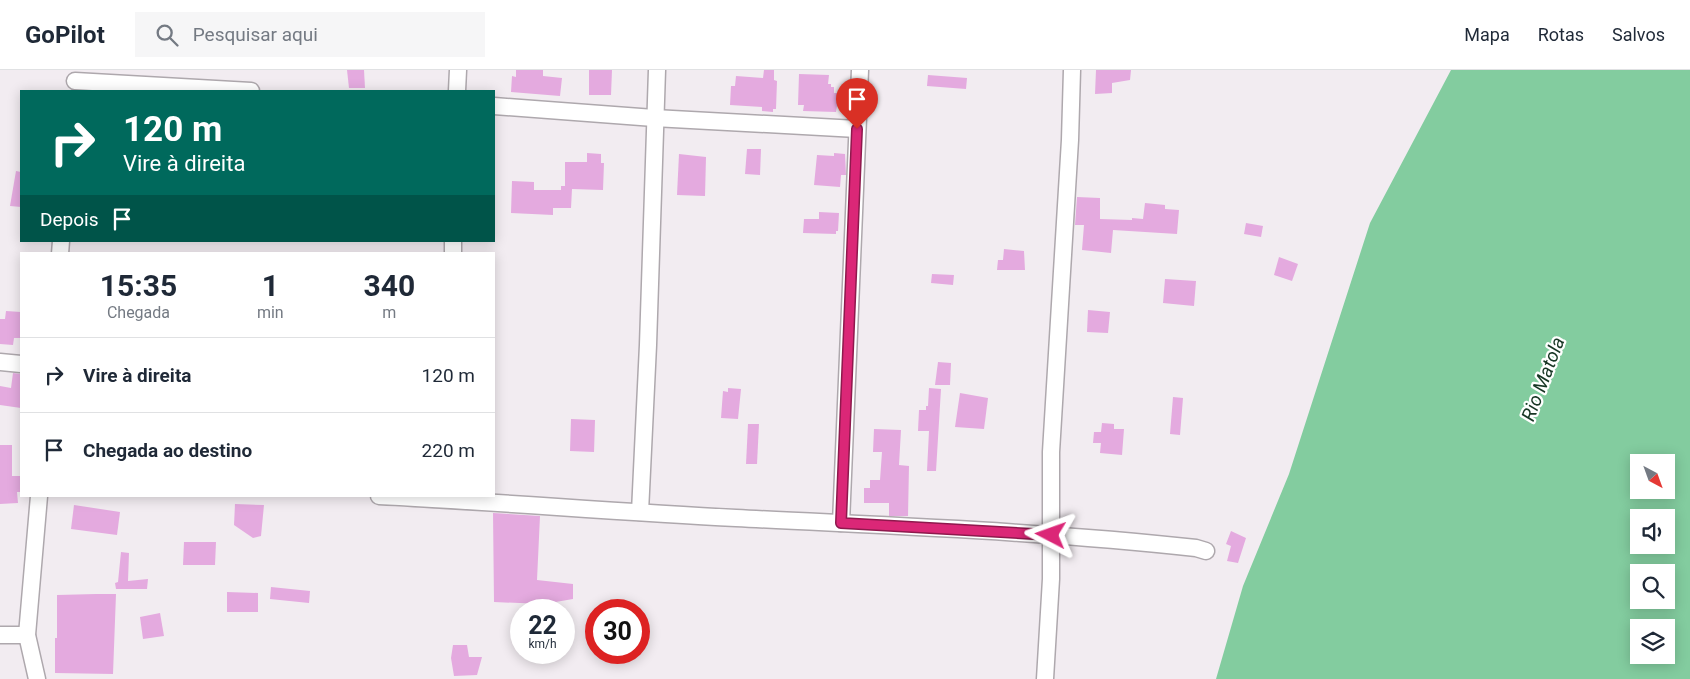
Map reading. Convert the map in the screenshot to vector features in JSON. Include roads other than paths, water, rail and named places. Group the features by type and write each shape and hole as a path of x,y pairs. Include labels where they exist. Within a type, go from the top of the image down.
{"street":[{"path":"457,90 458,70"},
{"path":"640,512 657,70"},
{"path":"841,523 860,70"},
{"path":"1045,679 1051,579 1051,452 1070,140 1072,70"},
{"path":"75,81 233,90"},
{"path":"495,106 654,118 857,129"},
{"path":"0,362 20,364"},
{"path":"37,679 27,635 39,497"},
{"path":"406,497 485,500 640,512 1127,540 1196,548 1206,551"},
{"path":"0,635 27,635"}],"water":[{"name":"Rio Matola","path":"1451,70 1690,70 1690,679 1216,679 1243,586 1289,474 1370,223"}]}
